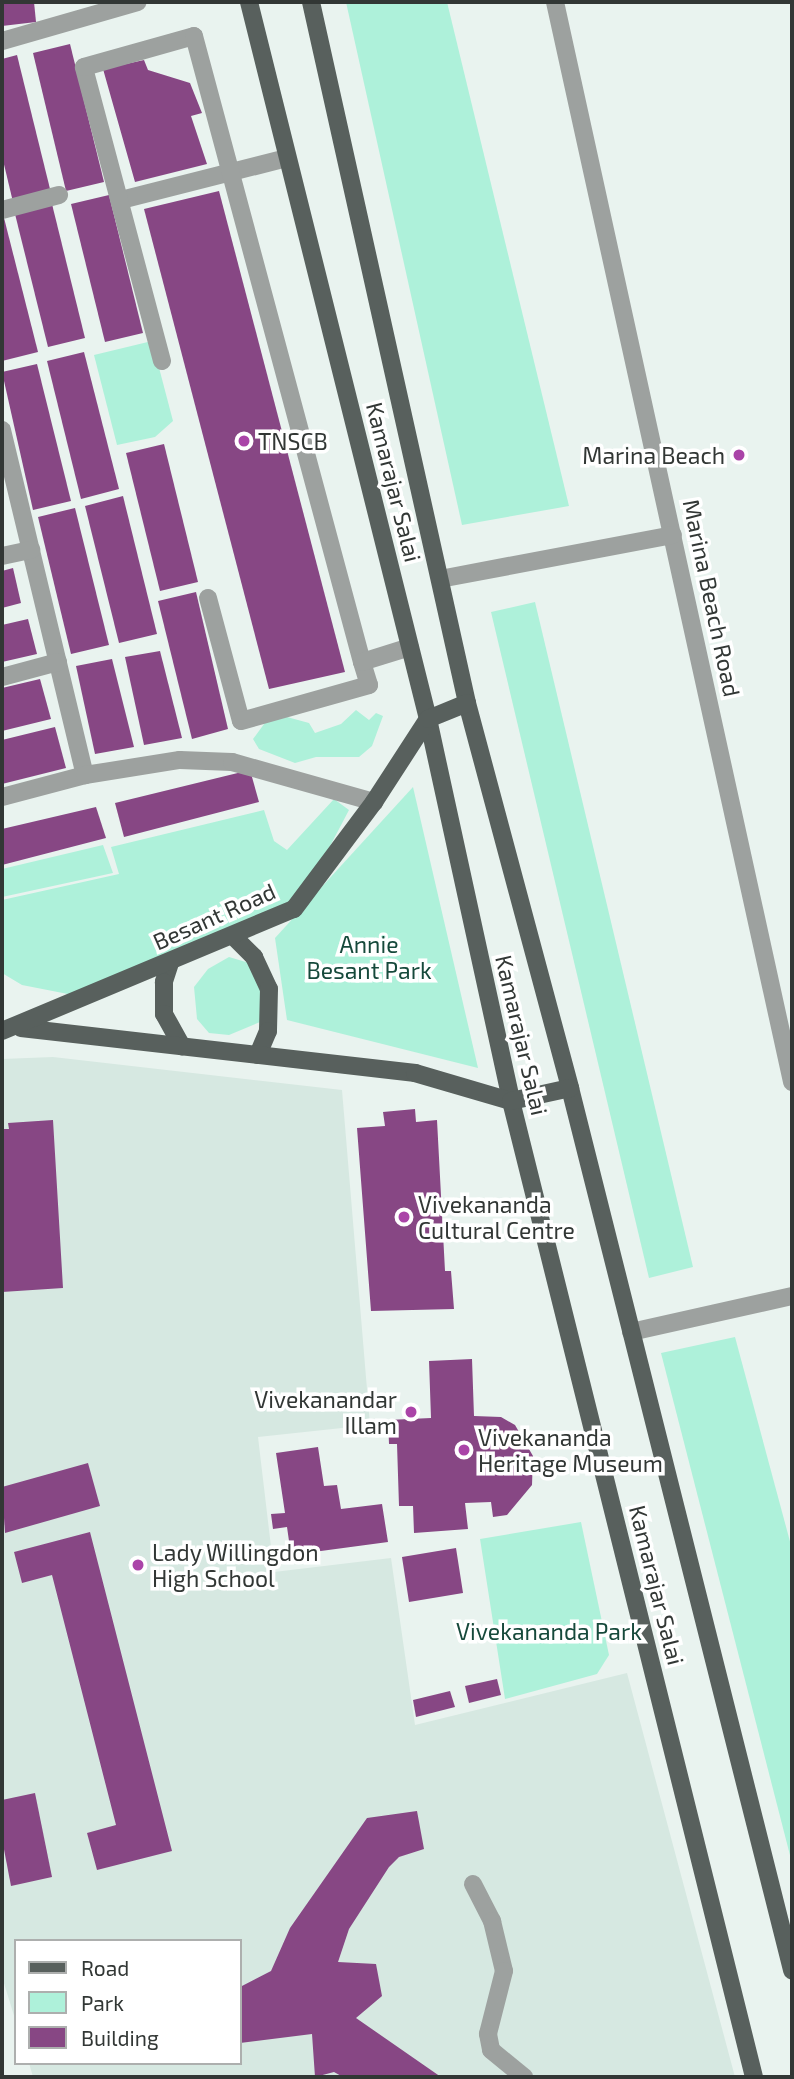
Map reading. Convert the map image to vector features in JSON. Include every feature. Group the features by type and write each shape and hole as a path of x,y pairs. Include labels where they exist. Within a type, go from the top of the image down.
{"main road":[{"name":"Kamarajar Salai","path":"249,2 428,719 511,1101 754,2077"},
{"name":"Kamarajar Salai","path":"311,2 467,703 570,1088 792,1970"},
{"path":"428,719 467,703"},
{"name":"Besant Road","path":"10,1029 294,909 374,802 428,719"},
{"path":"233,936 254,957 270,989 268,1031 258,1055"},
{"path":"170,963 162,999 168,1023 182,1046"},
{"name":"Besant Road","path":"10,1029 415,1073 511,1101 570,1088"}],"street":[{"path":"2,41 138,2"},
{"name":"Marina Beach Road","path":"555,2 792,1082"},
{"path":"162,361 84,67 194,36 369,685 241,721 208,598"},
{"path":"121,200 287,158"},
{"path":"2,210 59,195"},
{"path":"2,434 85,775"},
{"path":"440,579 673,535"},
{"path":"2,556 31,550"},
{"path":"362,662 410,648"},
{"path":"2,677 58,663"},
{"path":"2,797 85,775 180,760 232,762 374,802"},
{"path":"631,1332 792,1296"},
{"path":"473,1884 492,1922 504,1971 488,2034 491,2050 524,2077"}],"shaded area":[{"name":"Lady Willingdon High School","path":"53,1057 342,1090 370,1425 258,1437 274,1572 391,1558 415,1725 627,1673 735,2077 33,2077 30,2065 242,2065 242,1939 14,1939 14,2016 2,1977 2,1059"}],"green space":[{"path":"346,2 447,2 569,506 462,525"},
{"path":"152,341 173,421 155,437 117,445 94,355"},
{"path":"535,602 693,1267 649,1278 491,612"},
{"path":"356,710 369,720 376,713 383,716 372,746 359,757 316,757 295,763 259,749 253,739 267,720 287,717 309,723 315,733 341,724"},
{"name":"Annie Besant Park","path":"413,787 478,1068 287,1020 275,938"},
{"path":"334,799 349,810 319,867 291,907 73,995 22,985 2,973 2,900 119,874 111,847 264,810 274,841 287,850"},
{"path":"103,845 113,873 2,897 2,869"},
{"path":"229,957 263,967 260,1022 229,1035 209,1033 197,1019 194,987 208,969"},
{"path":"735,1337 792,1549 792,1863 661,1353"},
{"name":"Vivekananda Park","path":"581,1522 609,1655 597,1674 505,1699 480,1539"}],"building":[{"path":"2,2 34,2 36,22 2,26"},
{"path":"70,44 104,182 66,191 33,53"},
{"path":"17,55 51,193 13,202 2,156 2,59"},
{"path":"144,60 148,70 190,83 202,113 191,116 207,164 135,182 103,69"},
{"name":"TNSCB","path":"219,191 345,672 269,689 144,209"},
{"path":"109,195 143,333 105,342 71,204"},
{"path":"51,200 85,338 48,347 14,210"},
{"path":"2,210 38,352 2,361"},
{"path":"84,352 119,489 81,499 47,361"},
{"path":"37,364 71,501 33,510 2,372"},
{"path":"164,444 198,582 160,591 126,453"},
{"path":"123,496 157,634 119,643 85,506"},
{"path":"75,508 109,645 71,654 38,517"},
{"path":"13,568 21,603 2,608 2,571"},
{"path":"196,592 228,729 192,739 158,601"},
{"path":"28,619 37,654 2,662 2,625"},
{"path":"160,651 182,738 144,745 125,657"},
{"path":"112,659 134,747 95,754 76,666"},
{"path":"40,679 51,719 2,731 2,688"},
{"path":"55,727 66,768 2,784 2,740"},
{"path":"250,770 259,802 124,837 115,803"},
{"path":"96,807 106,838 2,865 2,829"},
{"name":"Vivekananda Cultural Centre","path":"415,1109 416,1122 437,1120 445,1271 451,1271 454,1309 371,1311 357,1128 385,1126 383,1112"},
{"path":"53,1120 63,1288 2,1292 2,1129 9,1129 8,1123"},
{"name":"Vivekananda Heritage Museum","path":"472,1359 474,1416 501,1417 515,1425 533,1456 532,1485 507,1515 493,1517 491,1502 465,1503 468,1529 414,1533 413,1506 399,1506 397,1444 389,1444 388,1420 431,1418 429,1361"},
{"path":"318,1447 324,1486 337,1485 341,1509 382,1504 388,1542 291,1555 287,1527 273,1529 271,1514 285,1513 276,1453"},
{"path":"88,1463 100,1506 5,1533 2,1487"},
{"path":"90,1532 172,1851 97,1870 87,1833 116,1825 52,1575 22,1583 14,1552"},
{"path":"456,1548 463,1593 409,1602 402,1557"},
{"path":"497,1679 501,1695 469,1703 465,1686"},
{"path":"450,1691 455,1707 416,1717 413,1700"},
{"path":"35,1793 52,1877 11,1886 2,1839 2,1800"},
{"path":"417,1811 424,1849 399,1857 389,1867 349,1929 338,1962 376,1964 382,1996 356,2018 441,2077 343,2077 334,2072 315,2077 312,2034 242,2043 242,1986 271,1971 290,1928 367,1818"}],"place":[{"name":"TNSCB","path":"244,441"},
{"name":"Marina Beach","path":"739,455"},
{"name":"Vivekananda Cultural Centre","path":"404,1217"},
{"name":"Vivekanandar Illam","path":"411,1412"},
{"name":"Vivekananda Heritage Museum","path":"464,1450"},
{"name":"Lady Willingdon High School","path":"138,1565"}]}
